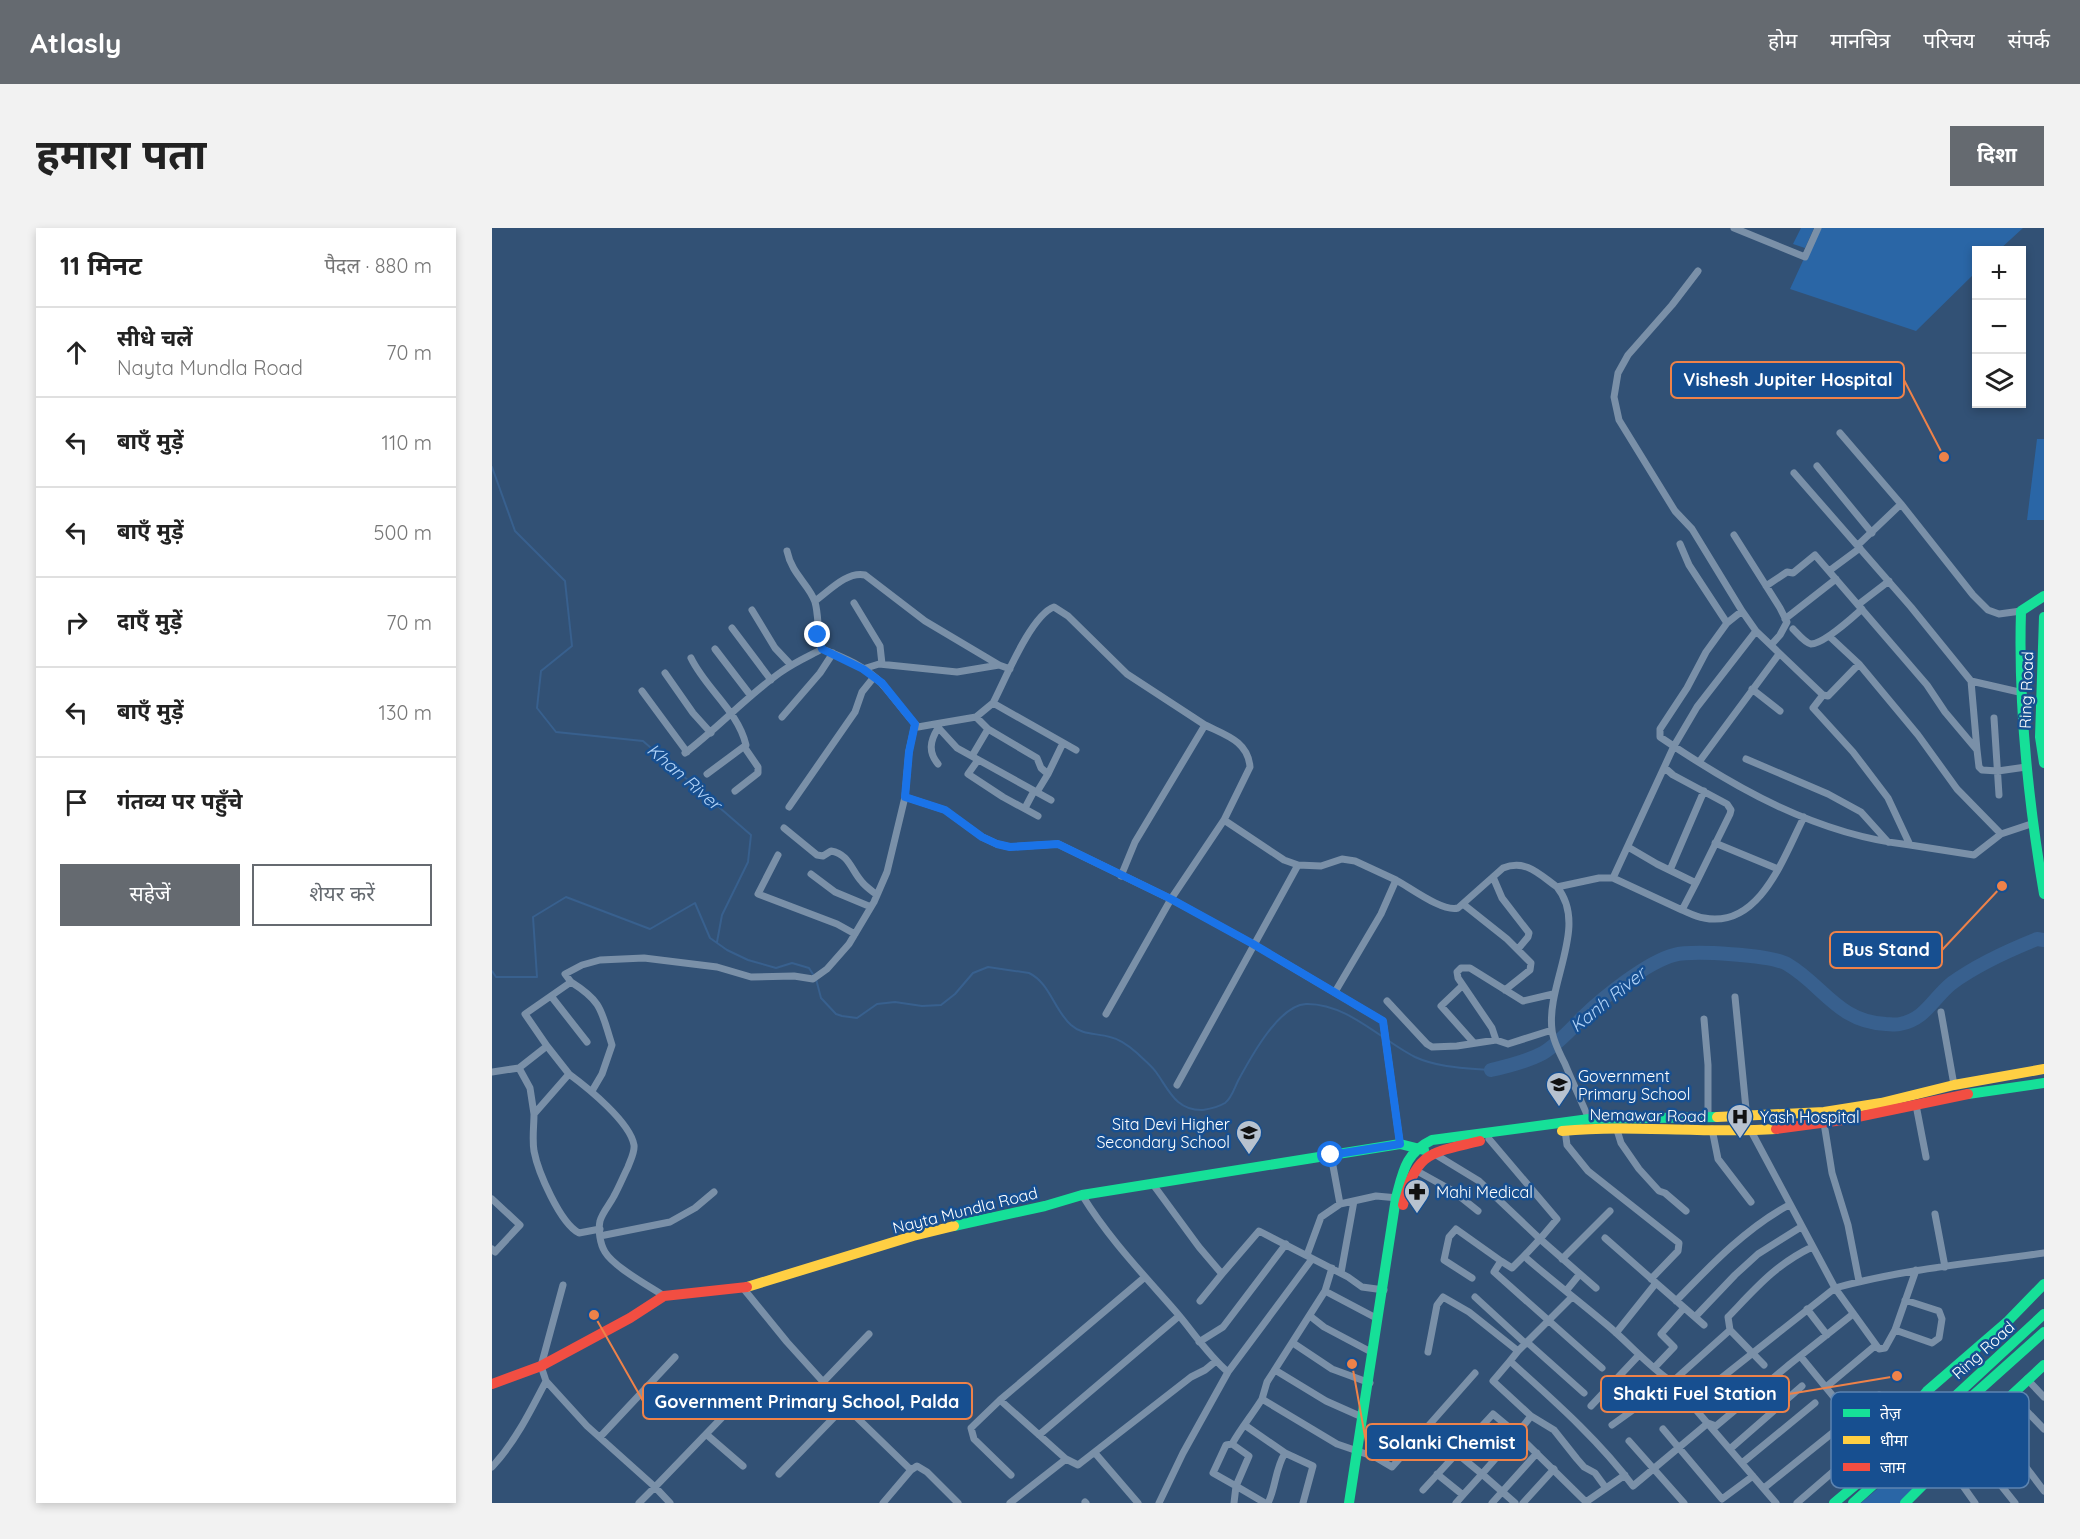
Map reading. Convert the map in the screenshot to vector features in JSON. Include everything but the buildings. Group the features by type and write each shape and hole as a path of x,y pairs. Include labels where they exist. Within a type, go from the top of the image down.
{"main road":[{"path":"2044,596 2021,611 2019,692 2031,824 2044,894"},
{"name":"Ring Road","path":"2044,617 2040,737 2044,763"},
{"name":"Nemawar Road","path":"1416,1148 1432,1140 1589,1119 1747,1117 1824,1112 1929,1097 1986,1085 2044,1069"},
{"name":"Nemawar Road","path":"1433,1153 1489,1139 1565,1130 1712,1131 1774,1129 1824,1124 1887,1113 1916,1105 1954,1085 2044,1083"},
{"name":"Nayta Mundla Road","path":"492,1384 541,1366 630,1318 664,1296 743,1288 913,1236 1082,1195 1400,1144 1433,1153"},
{"path":"1349,1503 1365,1419 1400,1199 1408,1159 1416,1148"},
{"path":"1400,1199 1424,1160 1433,1153"},
{"path":"1927,1391 2008,1321 2044,1284"},
{"name":"Ring Road","path":"1959,1392 2044,1314"},
{"path":"1979,1392 2044,1332"},
{"path":"2016,1392 2044,1365"},
{"path":"1354,1503 1359,1453"},
{"name":"Ring Road","path":"1834,1503 1852,1488"},
{"path":"1853,1503 1871,1488"},
{"path":"1908,1502 1921,1488"}],"street":[{"path":"1734,228 1805,257 1818,228"},
{"path":"1698,271 1628,355 1618,373 1614,397 1618,420 1675,511 1692,529 1756,631 1823,695 1828,696 1859,664"},
{"path":"1840,433 1901,504 1973,596 1988,610 1999,614 2021,611"},
{"path":"1817,466 1872,533"},
{"path":"1794,473 1889,581 1971,681 1979,767 1987,772 2026,767"},
{"path":"1829,571 1859,547 1901,504"},
{"path":"1734,535 1785,619 1786,622 1780,635 1771,645"},
{"path":"1680,544 1689,565 1727,622"},
{"path":"787,552 790,564 815,601 818,635 822,649"},
{"path":"1766,586 1788,572 1793,573 1815,555 1927,685 1945,712 1977,750"},
{"path":"815,601 851,576 858,573 865,574 925,621 1010,669"},
{"path":"1785,619 1836,579"},
{"path":"1793,629 1811,644 1829,636 1889,581"},
{"path":"854,603 880,646 882,664"},
{"path":"642,691 686,752 771,680 792,665 822,649 863,669 882,683 918,727 937,726 976,717 993,703 1028,635 1047,609 1054,607 1068,616 1127,674 1205,725 1237,740 1245,749 1250,767 1224,820 1171,899 1106,1014"},
{"path":"752,610 775,648 792,665"},
{"path":"1742,611 1727,622 1706,652 1687,688 1660,729 1660,737 1737,786 1843,833 1974,855 2001,834 2031,824"},
{"path":"732,628 771,680"},
{"path":"1609,878 1628,847 1674,746 1697,707 1756,631"},
{"path":"1829,636 1859,664 1918,735 1957,789 2001,834"},
{"path":"716,650 751,696"},
{"path":"782,717 808,688 833,653"},
{"path":"1699,762 1779,654"},
{"path":"691,658 703,680 732,714 746,741 745,748 758,767 758,773 735,790"},
{"path":"863,669 882,664 957,672 999,664"},
{"path":"665,673 693,713 711,733"},
{"path":"789,807 855,712 862,692 874,677"},
{"path":"1971,681 2019,692"},
{"path":"1752,689 1780,711"},
{"path":"1823,695 1813,708 1853,752 1888,798 1910,845"},
{"path":"993,703 1076,750"},
{"path":"976,717 988,729 1037,758 1041,768 1048,774"},
{"path":"1994,718 1999,795"},
{"path":"592,1091 602,1074 612,1045 602,1011 597,1003 571,982 565,974 582,964 600,960 644,958 717,967 751,977 815,977 827,969 849,945 871,907 887,872 905,797 909,752 915,724"},
{"path":"1121,876 1135,842 1205,725"},
{"path":"937,726 957,748 1051,800"},
{"path":"937,726 931,747 938,764"},
{"path":"988,729 968,774 1038,816"},
{"path":"1024,808 1048,774 1063,743"},
{"path":"707,774 745,748"},
{"path":"1746,759 1828,794 1861,812 1888,842"},
{"path":"1665,768 1673,775 1727,804 1731,810 1682,910"},
{"path":"1670,870 1704,791"},
{"path":"905,797 945,810 982,837 997,844 1010,847 1058,844 1171,899 1253,944 1383,1021 1400,1144"},
{"path":"1561,892 1609,878 1703,918 1716,919 1740,913 1763,894 1804,817"},
{"path":"1224,820 1284,860 1298,865 1320,866 1342,859 1355,861 1452,910 1463,904 1503,868 1511,865 1523,865 1561,892 1569,934 1553,994 1552,1030 1594,1130"},
{"path":"784,828 817,855 823,856 831,850 838,852 849,861 860,880 877,895"},
{"path":"1715,843 1778,869"},
{"path":"1628,847 1696,883"},
{"path":"778,855 758,894 837,924 855,934"},
{"path":"1177,1085 1298,865"},
{"path":"811,874 835,892 871,907"},
{"path":"1493,877 1502,898 1529,933 1518,949"},
{"path":"1335,992 1376,924 1396,880"},
{"path":"1463,904 1518,949 1532,967 1505,990"},
{"path":"1496,1040 1492,1028 1456,975 1461,968 1466,967 1523,1001 1553,994"},
{"path":"571,982 525,1014 569,1074 592,1091 628,1133 634,1146 632,1157 600,1220 600,1235 604,1251 614,1262 664,1296"},
{"path":"1462,986 1441,1006 1474,1042"},
{"path":"550,996 586,1042"},
{"path":"1735,997 1750,1129 1834,1288 1879,1349 1884,1349 1895,1330 1916,1270"},
{"path":"1387,1001 1432,1047 1496,1040 1508,1044 1552,1030"},
{"path":"1941,1012 1954,1085"},
{"path":"1704,1019 1708,1065 1708,1118 1718,1159 1751,1202"},
{"path":"492,1072 519,1068 547,1046"},
{"path":"519,1068 530,1089 534,1113 534,1150 538,1168 558,1208 570,1226 579,1233 600,1235 670,1222 695,1208 714,1192"},
{"path":"534,1113 569,1074"},
{"path":"1916,1105 1926,1158"},
{"path":"1824,1112 1832,1173 1848,1225 1859,1281"},
{"path":"1565,1130 1567,1145 1588,1171 1679,1243 1678,1251 1617,1333"},
{"path":"1617,1130 1621,1143 1639,1169 1659,1191 1665,1193 1686,1212"},
{"path":"1472,1278 1444,1260 1449,1237 1456,1229 1512,1268 1557,1219 1489,1139"},
{"path":"1433,1153 1479,1181 1579,1275 1596,1288"},
{"path":"1331,1155 1340,1204"},
{"path":"1417,1171 1453,1191 1478,1211"},
{"path":"1152,1183 1222,1274"},
{"path":"1082,1195 1111,1239 1199,1342 1228,1372"},
{"path":"1159,1503 1183,1453 1228,1372 1309,1257 1321,1217 1340,1204 1376,1196 1400,1199"},
{"path":"492,1199 520,1225 495,1252 492,1249"},
{"path":"1341,1273 1354,1201"},
{"path":"1676,1301 1726,1251 1774,1212 1789,1204"},
{"path":"1562,1259 1610,1210"},
{"path":"1935,1214 1945,1267"},
{"path":"1695,1317 1750,1260 1801,1227"},
{"path":"1200,1301 1259,1231 1332,1268 1362,1287 1384,1290"},
{"path":"1605,1238 1704,1325"},
{"path":"1199,1342 1223,1327 1286,1244"},
{"path":"1764,1365 1730,1330 1728,1317 1789,1258 1812,1247"},
{"path":"1691,1402 1834,1288 1916,1270 2044,1253"},
{"path":"1524,1256 1672,1382 1776,1503"},
{"path":"1501,1261 1494,1272 1602,1368"},
{"path":"1232,1444 1241,1429 1246,1426 1262,1399 1267,1382 1325,1291 1332,1268"},
{"path":"1566,1291 1579,1275"},
{"path":"1011,1474 974,1439 972,1433 974,1425 1000,1400 1145,1277"},
{"path":"563,1285 541,1366 546,1382 563,1402 670,1503"},
{"path":"743,1288 787,1342 845,1406 911,1470"},
{"path":"1325,1291 1380,1320"},
{"path":"1572,1296 1493,1381 1531,1416 1554,1430 1584,1467 1595,1473 1606,1488"},
{"path":"1428,1352 1437,1305 1443,1297 1469,1312 1518,1352"},
{"path":"1475,1297 1584,1393"},
{"path":"1895,1330 1932,1343 1939,1338 1942,1319 1939,1311 1905,1300"},
{"path":"1654,1368 1674,1347 1661,1334 1684,1308"},
{"path":"1807,1309 1827,1335"},
{"path":"1708,1423 1716,1426 1853,1314"},
{"path":"1039,1435 1179,1316"},
{"path":"1310,1316 1324,1327 1375,1354"},
{"path":"1612,1425 1672,1382 1730,1330"},
{"path":"824,1381 869,1334"},
{"path":"1293,1343 1332,1369 1370,1384"},
{"path":"1826,1386 1876,1345"},
{"path":"1591,1406 1639,1355"},
{"path":"600,1437 675,1357"},
{"path":"1801,1357 1831,1392"},
{"path":"1000,1400 1066,1460 1078,1465 1191,1377 1216,1361"},
{"path":"1510,1361 1574,1419 1633,1486 1708,1423"},
{"path":"1275,1370 1326,1401 1365,1419"},
{"path":"1262,1399 1337,1444 1375,1457 1392,1467 1475,1373"},
{"path":"2027,1379 2044,1397"},
{"path":"492,1467 503,1455 525,1421 546,1382"},
{"path":"1730,1449 1802,1386"},
{"path":"639,1503 736,1403"},
{"path":"1742,1463 1815,1403"},
{"path":"779,1474 845,1406"},
{"path":"1423,1490 1493,1414 1554,1469 1586,1502 1625,1475"},
{"path":"2029,1414 2044,1429"},
{"path":"1456,1503 1531,1416"},
{"path":"1246,1426 1285,1453 1313,1466 1303,1503"},
{"path":"1427,1429 1515,1503"},
{"path":"1663,1429 1722,1499 1753,1476"},
{"path":"706,1434 742,1466"},
{"path":"1764,1488 1831,1434"},
{"path":"1629,1441 1684,1503"},
{"path":"1234,1503 1236,1486 1249,1456 1232,1444 1226,1445 1212,1473 1236,1486 1266,1503 1272,1494 1279,1463 1285,1453"},
{"path":"1095,1453 1138,1503"},
{"path":"1492,1503 1537,1453"},
{"path":"1010,1503 1066,1460"},
{"path":"883,1503 917,1466 927,1472 958,1503"},
{"path":"1523,1503 1554,1469"},
{"path":"2029,1471 2044,1491"},
{"path":"1797,1503 1831,1473"},
{"path":"1437,1474 1463,1495"},
{"path":"1964,1488 1975,1503"},
{"path":"2003,1488 2015,1503"}],"shaded area":[{"path":"1801,228 1814,228 1805,248 1793,244"},
{"path":"1818,228 2023,228 2003,246 1972,246 1972,276 1916,331 1790,289"},
{"path":"2037,439 2044,439 2044,520 2027,520"},
{"path":"1878,1488 1920,1488 1905,1503 1861,1503"}],"waterway":[{"name":"Khan River","path":"492,467 515,531 565,581 572,646 541,671 537,708 556,732 643,741 751,835 748,862 722,915 717,942"},
{"path":"492,971 496,977 537,977 533,917 566,897 650,929 695,903 710,938 727,950 748,960 776,968 792,963 809,968 816,979 821,998 836,1014 842,1016 857,1018 877,1004 895,1002 922,1006 941,1005 955,994 973,973 988,967 1029,973 1042,983 1071,1025 1084,1032 1114,1038 1128,1045 1154,1069 1174,1098 1186,1107 1194,1109 1203,1110 1225,1103 1251,1058 1276,1022 1286,1013 1306,1004 1336,1009 1424,1061 1453,1067 1491,1070"},
{"name":"Kanh River","path":"1491,1070 1543,1053 1626,981 1651,965 1674,955 1732,954 1778,961 1800,973 1843,1010 1855,1017 1869,1022 1900,1024 1923,1013 1945,989 1972,970 2037,939 2044,940"}],"traffic: fast":[{"path":"2044,596 2021,611 2020,647 2025,753 2044,894"},
{"path":"2044,617 2040,737 2044,763"},
{"path":"1968,1094 2044,1083"},
{"path":"1349,1503 1396,1198 1406,1164 1416,1151 1432,1140 1589,1119 1717,1117"},
{"path":"954,1226 1045,1206 1082,1195 1400,1144 1424,1150"},
{"path":"1926,1392 2008,1321 2044,1284"},
{"path":"1960,1392 2044,1314"},
{"path":"1977,1392 2044,1332"},
{"path":"2015,1392 2044,1365"},
{"path":"1834,1503 1852,1488"},
{"path":"1853,1503 1870,1488"},
{"path":"1905,1503 1920,1488"}],"traffic: slow":[{"path":"1717,1117 1824,1112 1881,1103 1954,1085 2044,1069"},
{"path":"1562,1131 1615,1128 1776,1129"},
{"path":"747,1287 913,1236 954,1226"}],"traffic: jam":[{"path":"1776,1129 1843,1120 1968,1094"},
{"path":"1403,1205 1414,1173 1428,1157 1450,1148 1480,1141"},
{"path":"492,1384 541,1366 630,1318 664,1296 747,1287"}],"place":[{"name":"Vishesh Jupiter Hospital","path":"1944,457"},
{"name":"Bus Stand","path":"2002,886"},
{"name":"Government Primary School","path":"1559,1108"},
{"name":"Yash Hospital","path":"1740,1140"},
{"name":"Sita Devi Higher Secondary School","path":"1249,1156"},
{"name":"Mahi Medical","path":"1417,1215"},
{"name":"Government Primary School, Palda","path":"594,1315"},
{"name":"Solanki Chemist","path":"1352,1364"},
{"name":"Shakti Fuel Station","path":"1897,1376"}],"route":[{"path":"818,635 822,649 863,669 882,683 915,724 909,752 905,797 945,810 982,837 997,844 1010,847 1058,844 1171,899 1253,944 1383,1021 1400,1144 1331,1155"}]}
